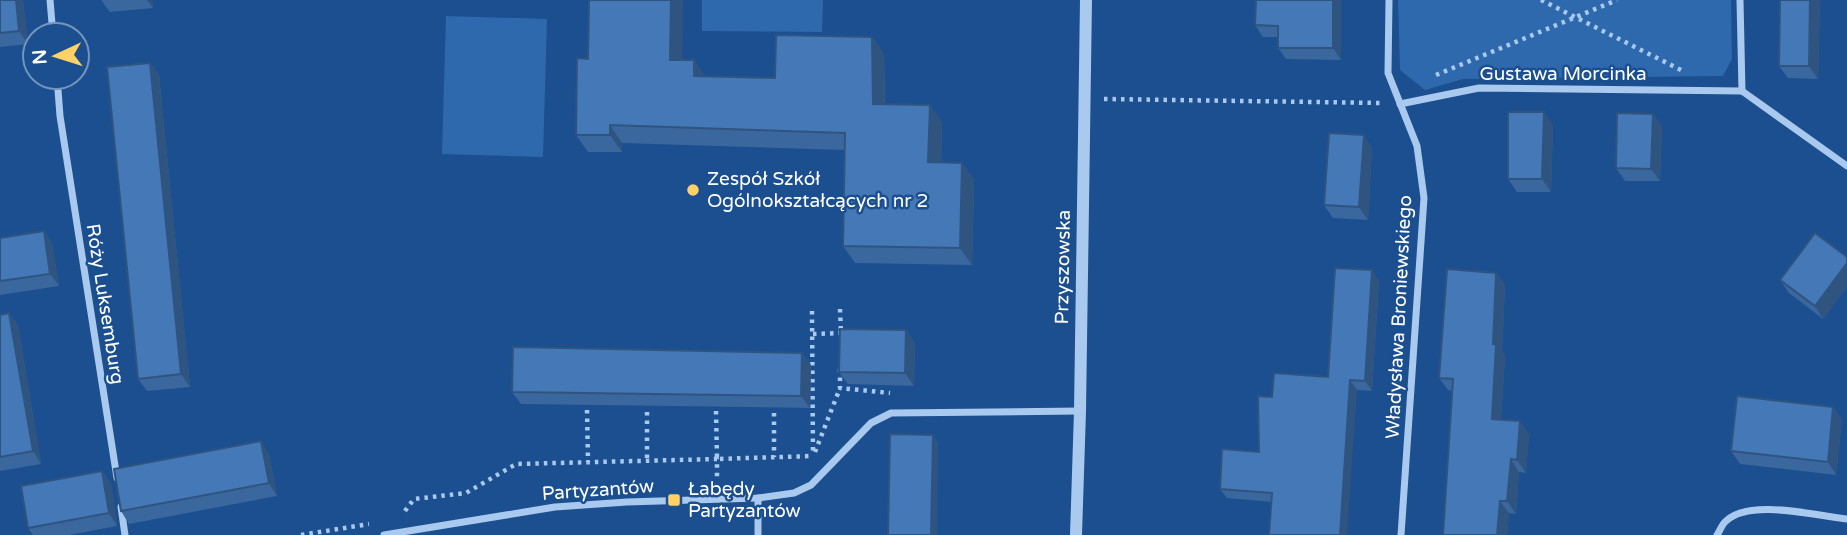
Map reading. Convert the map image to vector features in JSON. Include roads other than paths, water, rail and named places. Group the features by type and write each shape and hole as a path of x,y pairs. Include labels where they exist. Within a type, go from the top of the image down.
{"street":[{"path":"50,0 52,21"},
{"name":"Przyszowska","path":"1076,535 1086,0"},
{"path":"1389,0 1388,74 1400,103"},
{"path":"1740,0 1742,91 1847,166"},
{"name":"Gustawa Morcinka","path":"1400,103 1479,88 1742,91"},
{"name":"Róży Luksemburg","path":"58,91 117,483"},
{"name":"Władysława Broniewskiego","path":"1400,103 1417,146 1424,198 1401,535"},
{"name":"Partyzantów","path":"384,535 555,508 627,502 758,498 794,493 811,485 871,423 891,413 1080,411"},
{"path":"119,496 125,535"},
{"path":"758,498 758,535"},
{"path":"1717,535 1725,521 1740,512 1755,508 1847,519"}],"place":[{"name":"Zespół Szkół Ogólnokształcących nr 2","path":"693,190"},
{"name":"Łabędy Partyzantów","path":"674,500"}]}
